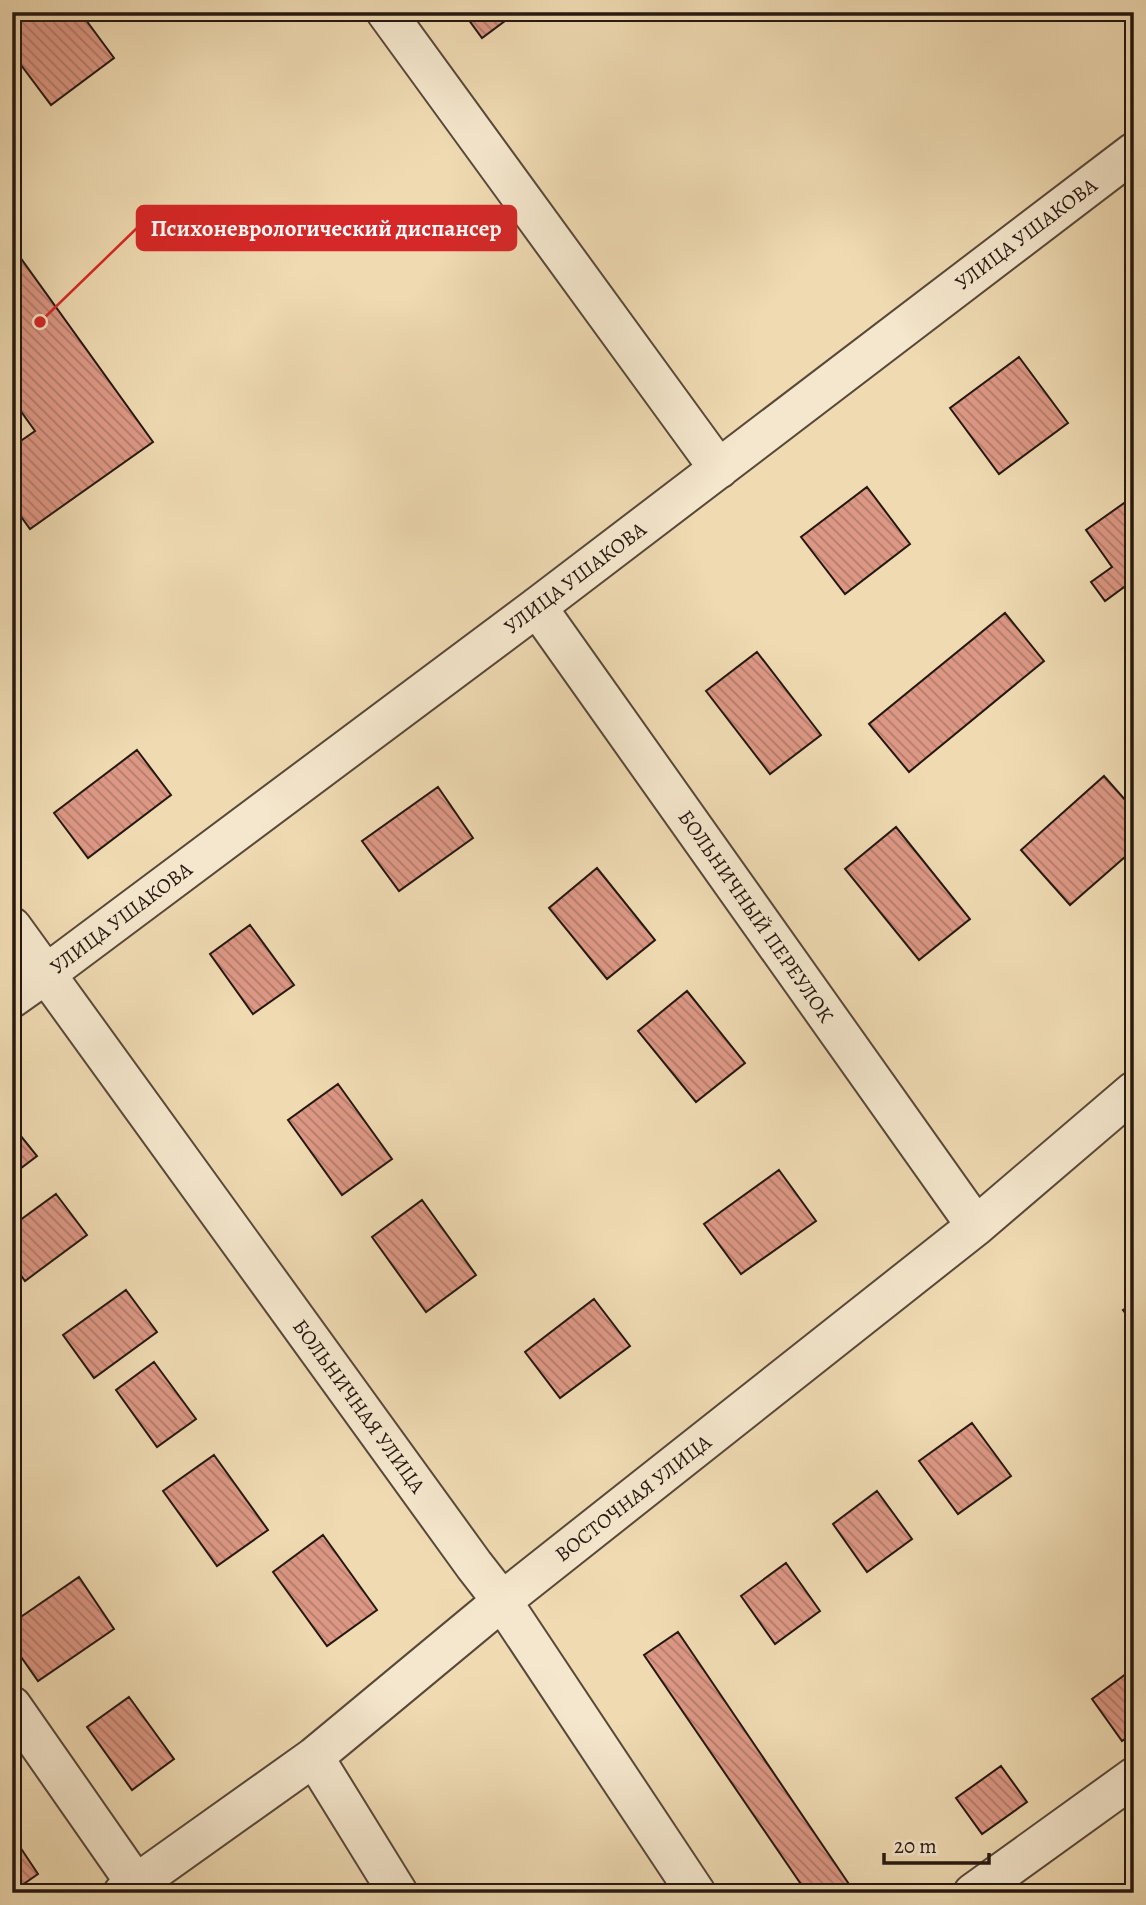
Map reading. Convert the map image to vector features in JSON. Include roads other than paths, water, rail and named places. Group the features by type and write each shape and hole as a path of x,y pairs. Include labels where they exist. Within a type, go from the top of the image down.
{"street":[{"path":"386,12 719,469"},
{"name":"УЛИЦА УШАКОВА","path":"12,998 537,607 1134,152"},
{"name":"БОЛЬНИЧНЫЙ ПЕРЕУЛОК","path":"537,607 975,1226"},
{"name":"БОЛЬНИЧНАЯ УЛИЦА","path":"12,927 502,1601 696,1893"},
{"name":"ВОСТОЧНАЯ УЛИЦА","path":"129,1888 314,1757 502,1601 975,1226 1134,1091"},
{"path":"12,1706 129,1888"},
{"path":"314,1757 398,1893"},
{"path":"973,1893 1134,1777"}],"place":[{"name":"Психоневрологический диспансер","path":"40,322"}]}
